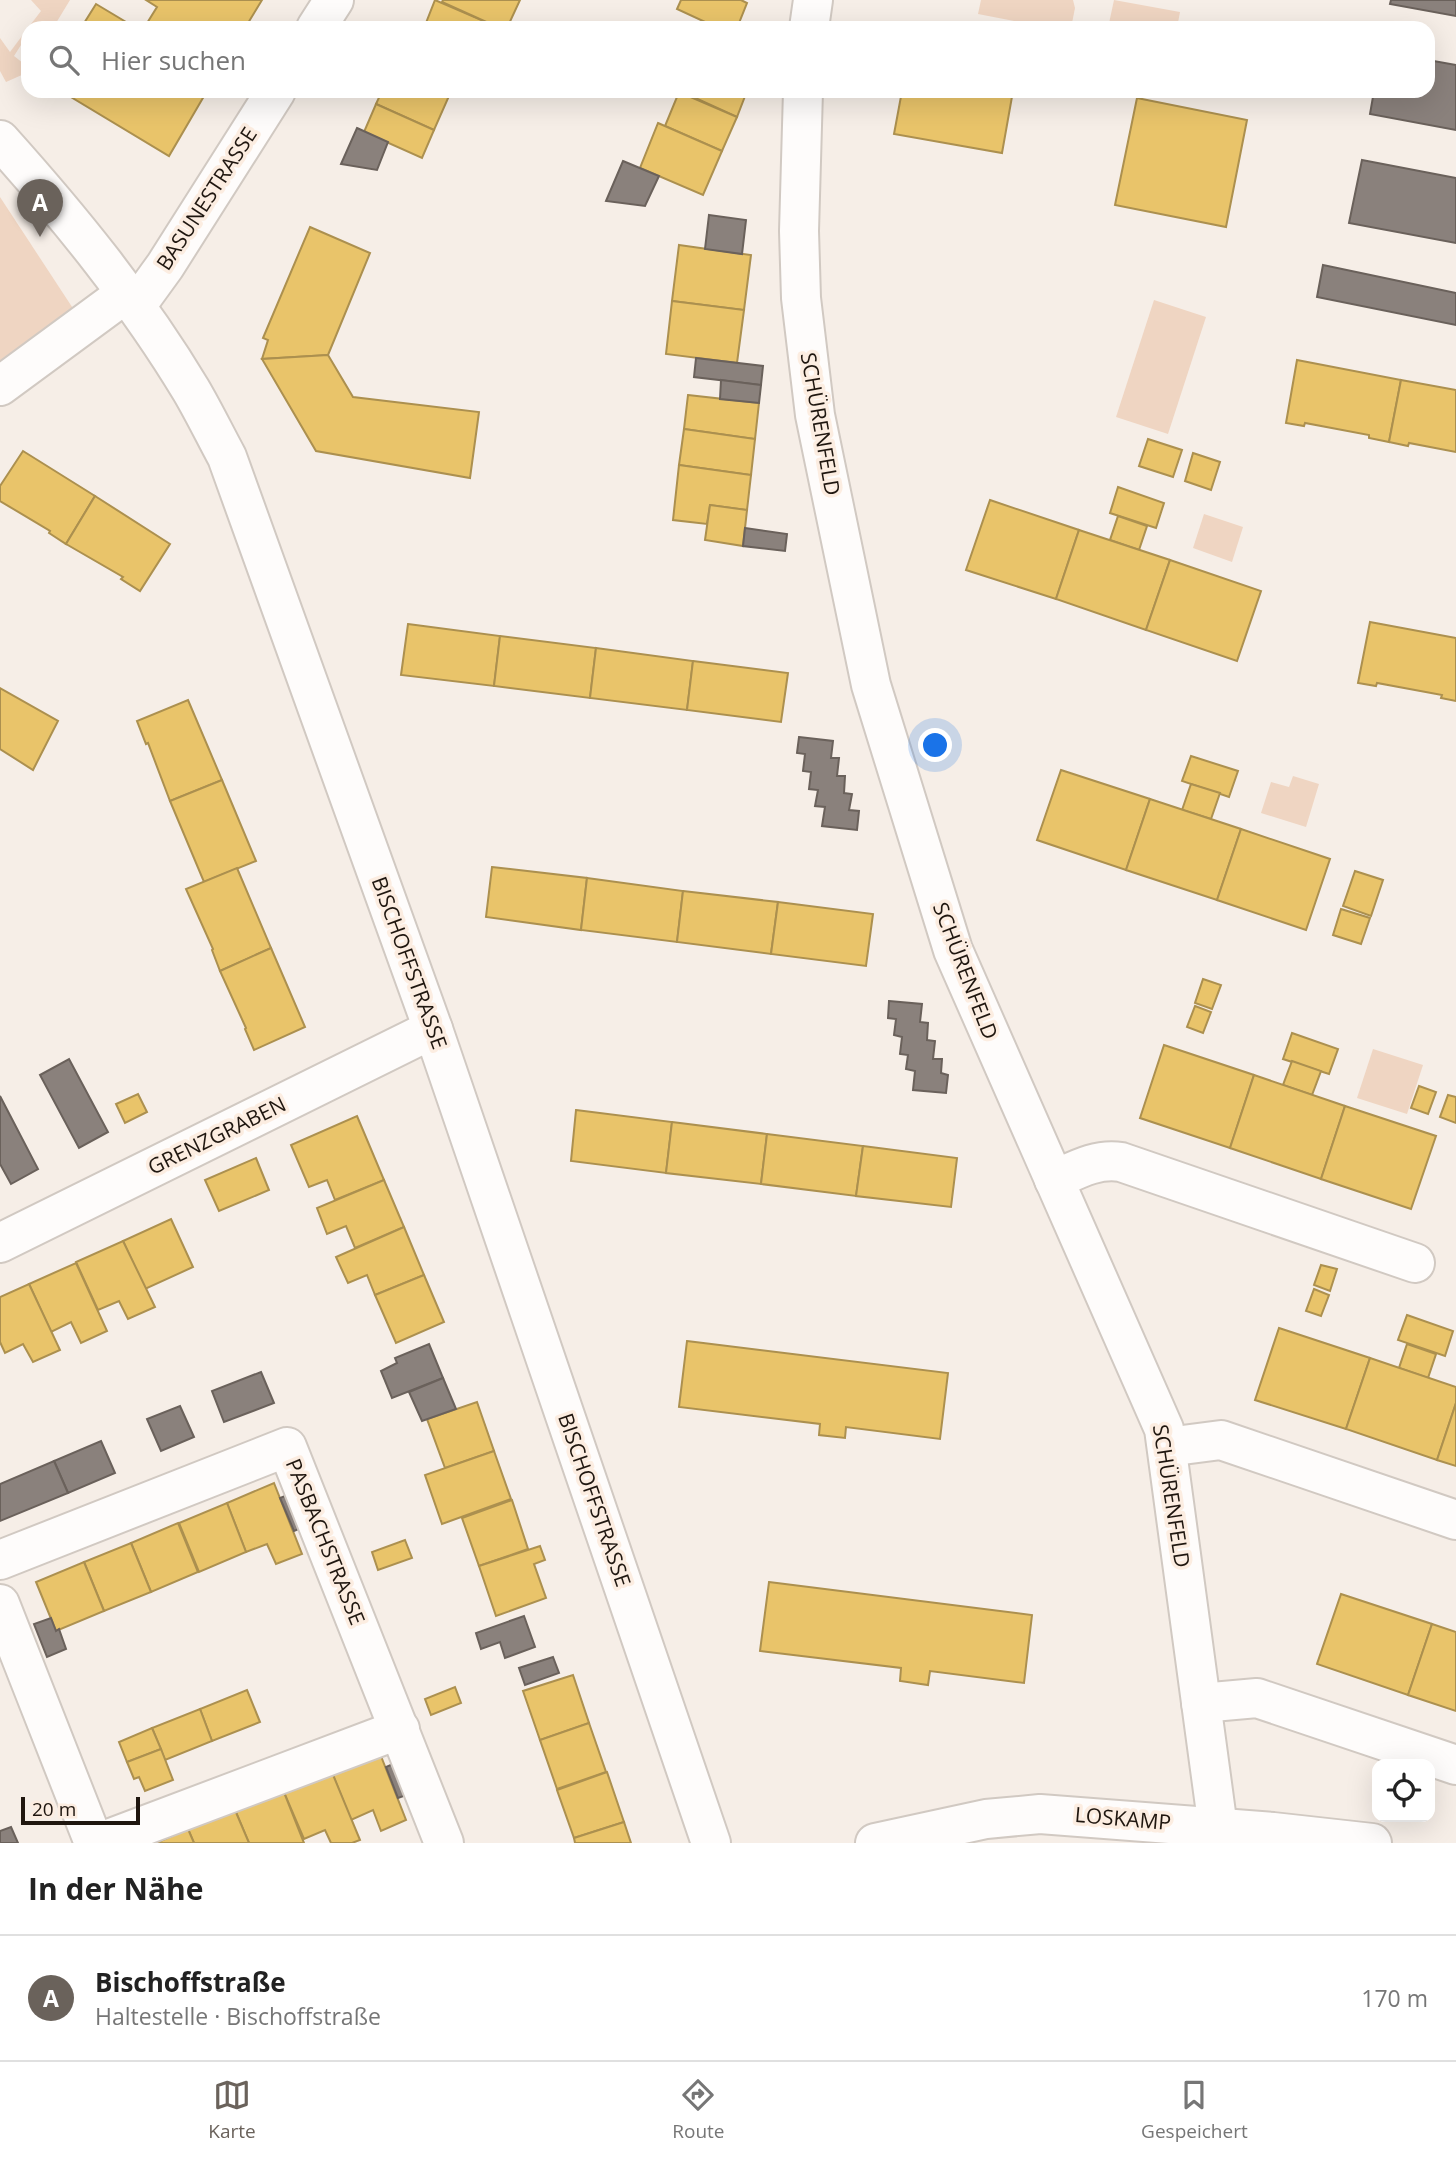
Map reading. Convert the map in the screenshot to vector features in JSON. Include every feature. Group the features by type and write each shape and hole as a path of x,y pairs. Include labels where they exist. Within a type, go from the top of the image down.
{"street":[{"path":"320,21 334,0"},
{"path":"810,21 813,0"},
{"name":"BASUNESTRASSE","path":"0,386 131,300 165,266 272,98"},
{"name":"SCHÜRENFELD","path":"803,98 799,231 802,311 815,415 871,685 953,950 1164,1429 1218,1828"},
{"name":"BISCHOFFSTRASSE","path":"0,139 69,218 131,300 192,392 227,457 433,1029 711,1843"},
{"name":"GRENZGRABEN","path":"0,1243 433,1029"},
{"path":"1054,1180 1087,1165 1107,1160 1121,1162 1415,1263"},
{"path":"1167,1447 1221,1440 1456,1520"},
{"name":"PASBACHSTRASSE","path":"0,1560 287,1447 444,1843"},
{"path":"0,1604 96,1843 400,1729"},
{"path":"1201,1703 1257,1698 1456,1765"},
{"name":"LOSKAMP","path":"875,1843 985,1819 1040,1814 1372,1843"}],"shaded area":[{"path":"31,0 70,0 57,21 33,21 41,11"},
{"path":"981,0 1073,0 1075,8 1072,21 1014,21 978,14"},
{"path":"1114,0 1180,12 1178,21 1110,21"},
{"path":"21,37 21,45 14,56 21,62 21,75 6,82 0,71 0,38 10,52"},
{"path":"0,197 76,313 0,371"},
{"path":"1154,300 1206,317 1168,434 1116,417"},
{"path":"1204,514 1243,527 1232,562 1193,548"},
{"path":"1293,776 1319,784 1306,827 1261,813 1271,782 1289,787"},
{"path":"1373,1049 1423,1065 1407,1114 1357,1098"}],"building: Wohnen":[{"path":"146,0 262,0 249,21 148,21 157,7"},
{"path":"435,0 484,21 427,21"},
{"path":"520,0 510,21 484,21 442,2"},
{"path":"681,0 741,0 747,3 740,21 703,21 677,9"},
{"path":"96,4 124,21 85,21"},
{"path":"73,98 203,98 169,156"},
{"path":"379,98 448,98 434,130 376,104"},
{"path":"677,98 693,98 737,117 722,151 665,126"},
{"path":"695,98 744,98 737,117"},
{"path":"901,98 1012,98 1002,153 894,134"},
{"path":"1137,98 1247,120 1226,227 1115,205"},
{"path":"376,104 434,130 422,158 364,132"},
{"path":"658,123 722,151 703,195 640,168"},
{"path":"310,227 370,253 328,355 262,359 268,340 263,338"},
{"path":"679,245 751,255 744,310 672,301"},
{"path":"672,301 744,310 737,363 666,354"},
{"path":"328,355 353,397 479,412 470,478 316,451 262,359"},
{"path":"1297,360 1401,380 1389,442 1369,438 1369,435 1305,423 1304,426 1286,423"},
{"path":"1401,380 1456,390 1456,452 1389,442"},
{"path":"688,395 759,403 755,439 684,429"},
{"path":"684,429 755,439 751,475 679,465"},
{"path":"1148,439 1182,450 1173,477 1139,466"},
{"path":"23,451 95,496 66,544 49,533 50,531 0,501 0,486"},
{"path":"1193,453 1220,462 1211,490 1185,481"},
{"path":"679,465 751,475 747,510 710,505 707,524 673,520"},
{"path":"1118,487 1164,503 1156,528 1110,513"},
{"path":"95,496 170,544 140,591 121,579 123,577 66,544"},
{"path":"990,500 1079,530 1056,599 966,570"},
{"path":"710,505 747,510 743,546 705,540"},
{"path":"1118,516 1147,526 1139,550 1110,540"},
{"path":"1079,530 1170,560 1146,630 1056,599"},
{"path":"1170,560 1261,591 1237,661 1146,630"},
{"path":"1370,622 1456,638 1456,701 1441,698 1442,695 1377,683 1376,686 1358,683"},
{"path":"408,624 500,636 494,686 401,675"},
{"path":"500,636 596,648 590,698 494,686"},
{"path":"596,648 693,661 687,710 590,698"},
{"path":"693,661 788,673 781,722 687,710"},
{"path":"0,688 58,721 33,770 0,749"},
{"path":"188,700 222,780 170,801 137,721"},
{"path":"1191,756 1238,771 1229,797 1182,781"},
{"path":"1061,770 1150,799 1126,870 1037,840"},
{"path":"222,780 256,861 204,882 170,801"},
{"path":"1191,784 1220,793 1211,819 1182,810"},
{"path":"1150,799 1241,829 1217,900 1126,870"},
{"path":"1241,829 1330,859 1306,930 1217,900"},
{"path":"492,867 587,878 581,930 486,917"},
{"path":"237,868 271,948 220,971 186,889"},
{"path":"1355,871 1383,880 1371,916 1343,906"},
{"path":"587,878 683,891 677,942 581,930"},
{"path":"683,891 778,902 771,954 677,942"},
{"path":"778,902 873,914 866,966 771,954"},
{"path":"1341,909 1370,918 1361,944 1333,935"},
{"path":"271,948 305,1027 254,1050 220,971"},
{"path":"1203,979 1221,985 1212,1009 1195,1003"},
{"path":"1195,1006 1211,1012 1203,1033 1187,1027"},
{"path":"1292,1033 1338,1049 1329,1074 1283,1059"},
{"path":"1164,1045 1254,1075 1230,1148 1140,1118"},
{"path":"1292,1061 1321,1071 1312,1095 1283,1085"},
{"path":"1254,1075 1345,1106 1321,1179 1230,1148"},
{"path":"1419,1086 1436,1092 1428,1114 1411,1108"},
{"path":"138,1094 147,1112 125,1123 116,1104"},
{"path":"1448,1095 1456,1097 1456,1123 1440,1117"},
{"path":"1345,1106 1436,1136 1411,1209 1321,1179"},
{"path":"576,1110 672,1122 666,1173 571,1161"},
{"path":"357,1116 384,1180 335,1200 327,1180 309,1187 291,1145"},
{"path":"672,1122 767,1134 761,1184 666,1173"},
{"path":"767,1134 863,1146 856,1196 761,1184"},
{"path":"863,1146 957,1158 951,1207 856,1196"},
{"path":"256,1158 269,1190 219,1211 205,1180"},
{"path":"384,1180 404,1227 355,1248 346,1226 327,1234 317,1208"},
{"path":"171,1219 193,1267 145,1289 123,1241"},
{"path":"404,1227 424,1275 375,1295 367,1275 348,1283 336,1257"},
{"path":"123,1241 155,1307 128,1319 119,1301 98,1310 76,1262"},
{"path":"76,1263 107,1331 81,1343 71,1322 51,1332 29,1284"},
{"path":"1321,1265 1337,1269 1330,1291 1314,1285"},
{"path":"424,1275 444,1322 396,1343 375,1295"},
{"path":"29,1284 60,1350 33,1362 23,1344 5,1353 0,1342 0,1297"},
{"path":"1314,1289 1329,1295 1321,1316 1306,1311"},
{"path":"1407,1315 1453,1331 1445,1356 1398,1340"},
{"path":"1279,1328 1370,1358 1346,1429 1255,1400"},
{"path":"687,1341 948,1373 940,1439 846,1427 845,1438 819,1435 820,1424 679,1407"},
{"path":"1407,1344 1436,1354 1428,1378 1399,1368"},
{"path":"1370,1358 1456,1387 1456,1403 1437,1460 1346,1429"},
{"path":"477,1402 494,1451 445,1468 427,1419"},
{"path":"1456,1403 1456,1466 1437,1460"},
{"path":"494,1451 511,1499 442,1524 425,1475"},
{"path":"274,1483 302,1554 276,1564 267,1544 246,1552 227,1503"},
{"path":"512,1500 528,1549 479,1566 462,1518"},
{"path":"227,1503 246,1552 199,1572 179,1523"},
{"path":"178,1523 198,1572 151,1592 131,1543"},
{"path":"405,1540 412,1558 378,1570 372,1552"},
{"path":"131,1543 151,1592 104,1611 84,1562"},
{"path":"540,1546 545,1560 534,1564 546,1598 496,1616 479,1566"},
{"path":"84,1562 104,1611 56,1631 36,1582"},
{"path":"769,1582 1032,1615 1024,1683 930,1671 928,1685 900,1681 901,1668 760,1651"},
{"path":"1341,1594 1432,1624 1408,1695 1317,1664"},
{"path":"1432,1624 1456,1632 1456,1711 1408,1695"},
{"path":"573,1675 589,1723 540,1740 523,1691"},
{"path":"455,1687 461,1703 431,1715 425,1699"},
{"path":"247,1690 260,1722 212,1741 200,1709"},
{"path":"200,1709 212,1741 165,1760 152,1728"},
{"path":"589,1723 606,1772 557,1789 540,1740"},
{"path":"152,1728 161,1749 127,1762 119,1742"},
{"path":"161,1749 173,1780 145,1791 139,1777 134,1779 127,1762"},
{"path":"379,1751 406,1820 381,1831 373,1810 351,1820 331,1770"},
{"path":"331,1770 360,1840 352,1843 331,1843 325,1830 304,1839 283,1790"},
{"path":"607,1772 624,1822 574,1838 557,1790"},
{"path":"283,1790 304,1843 249,1843 235,1810"},
{"path":"235,1810 249,1843 194,1843 188,1829"},
{"path":"624,1822 631,1843 575,1843 574,1838"},
{"path":"188,1829 194,1843 156,1843"}],"building: Industrie":[{"path":"1391,0 1456,0 1456,16 1390,4"},
{"path":"1435,61 1456,65 1456,130 1370,114 1373,98 1435,98"},
{"path":"357,128 388,142 377,170 341,164"},
{"path":"1362,160 1456,178 1456,243 1349,223"},
{"path":"623,161 659,176 645,206 606,201"},
{"path":"709,215 746,220 742,254 705,249"},
{"path":"1323,265 1456,293 1456,325 1317,297"},
{"path":"696,358 763,366 761,385 694,377"},
{"path":"721,380 761,385 759,403 720,399"},
{"path":"745,528 787,534 785,551 743,546"},
{"path":"799,737 833,741 831,758 839,758 837,776 845,776 844,793 852,794 849,810 859,811 857,830 822,826 825,807 815,806 818,790 809,789 811,772 803,771 805,754 797,753"},
{"path":"889,1001 922,1004 920,1022 928,1023 927,1040 935,1041 933,1059 942,1059 941,1073 948,1075 946,1093 913,1090 915,1071 906,1069 908,1055 900,1054 902,1037 894,1035 896,1019 888,1018"},
{"path":"69,1059 108,1132 79,1148 40,1075"},
{"path":"0,1096 38,1169 11,1184 0,1164"},
{"path":"429,1344 443,1378 392,1398 381,1371 397,1363 395,1358"},
{"path":"261,1372 274,1403 224,1422 212,1391"},
{"path":"443,1378 456,1409 422,1421 409,1392"},
{"path":"180,1406 194,1437 161,1451 147,1419"},
{"path":"101,1441 115,1473 68,1493 54,1461"},
{"path":"54,1461 68,1493 0,1521 0,1484"},
{"path":"302,1489 316,1522 294,1531 280,1498"},
{"path":"524,1616 535,1647 505,1658 500,1642 481,1649 476,1633"},
{"path":"51,1618 56,1631 59,1629 66,1649 47,1657 34,1624"},
{"path":"553,1657 559,1673 525,1685 519,1668"},
{"path":"402,1760 415,1792 398,1798 386,1767"},
{"path":"11,1827 18,1843 0,1843 0,1831"}],"place":[{"name":"Bischoffstraße","path":"40,237"}]}
